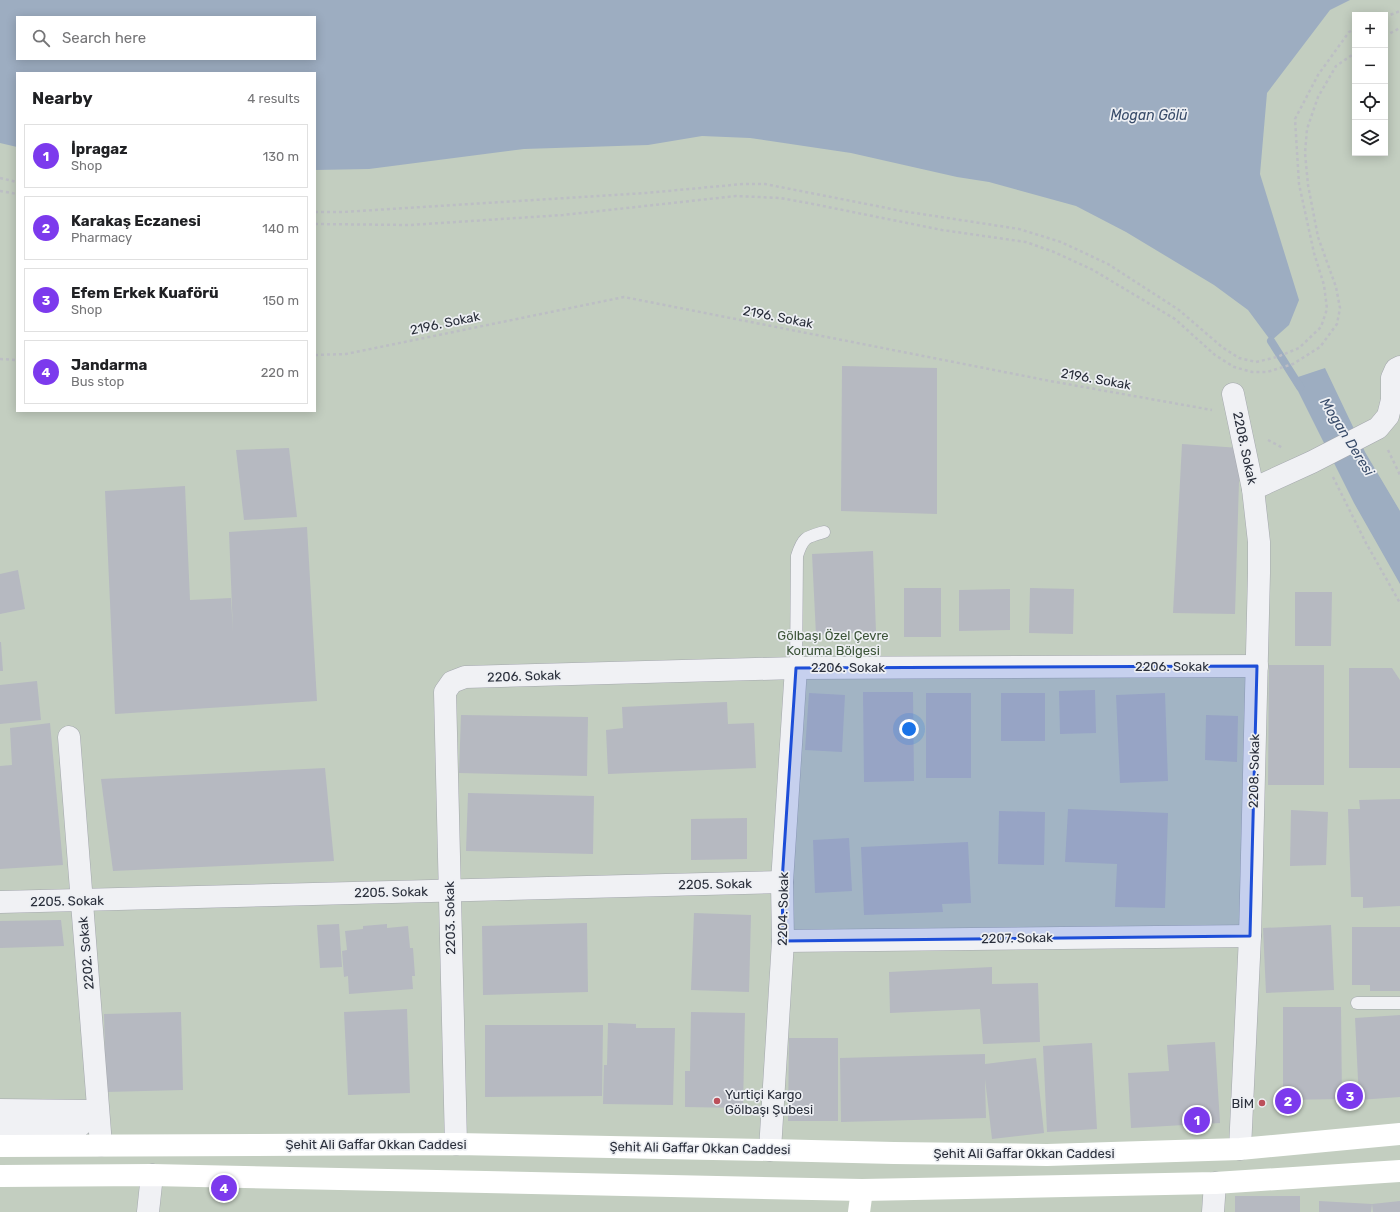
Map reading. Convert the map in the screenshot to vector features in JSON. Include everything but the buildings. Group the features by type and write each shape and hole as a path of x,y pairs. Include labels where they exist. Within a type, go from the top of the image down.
{"street":[{"path":"1253,489 1317,460 1378,428 1388,416 1392,400 1392,378 1396,369 1400,367"},
{"name":"2208. Sokak","path":"1234,394 1253,489 1258,527 1260,573 1250,936 1240,1149"},
{"name":"2206. Sokak","path":"445,692 452,682 465,677 796,668 1257,666"},
{"name":"2204. Sokak","path":"770,1150 783,941 782,882 796,668"},
{"name":"2203. Sokak","path":"445,692 456,1144"},
{"name":"2202. Sokak","path":"69,737 101,1146"},
{"name":"2205. Sokak","path":"0,902 782,882"},
{"name":"2207. Sokak","path":"783,941 1250,936"},
{"path":"0,1110 88,1111 84,1122 76,1129 0,1129"},
{"name":"Şehit Ali Gaffar Okkan Caddesi","path":"0,1146 456,1144 894,1154 1047,1155 1240,1149 1400,1134"},
{"path":"0,1176 152,1175 862,1190 1215,1183 1400,1171"},
{"path":"148,1212 152,1175"},
{"path":"1213,1212 1215,1183"},
{"path":"859,1212 862,1190"}],"lane":[{"path":"796,668 798,556 802,544 808,536 824,532"},
{"path":"1357,1003 1400,1003"}],"path":[{"path":"1388,16 1400,11"},
{"path":"1388,34 1400,28"},
{"path":"316,212 343,212 646,193 743,184 765,184 902,211 1019,229 1061,242 1108,264 1179,310 1222,348 1239,358 1256,362 1299,348 1321,327 1327,309 1324,285 1314,253 1299,184 1295,119 1318,75 1349,32 1352,30"},
{"path":"316,224 410,225 562,215 707,198 736,196 787,199 942,230 1026,242 1054,252 1080,264 1175,319 1215,355 1234,367 1252,372 1267,372 1293,364 1320,347 1337,324 1340,308 1336,287 1318,237 1308,185 1305,153 1308,129 1318,97 1336,66 1352,55"},
{"path":"0,178 16,182"},
{"path":"0,192 16,194"},
{"name":"2196. Sokak","path":"316,355 346,354 624,297 1050,381 1239,421 1317,460 1330,471 1366,543 1400,603"},
{"path":"0,359 16,360"},
{"path":"1378,428 1400,475"}],"highlighted area":[{"path":"1257,666 1250,936 783,941 782,882 796,668"}],"green space":[{"name":"Gölbaşı Özel Çevre Koruma Bölgesi","path":"0,0 1400,0 1400,1212 0,1212"}],"water":[{"name":"Mogan Gölü","path":"0,0 1350,0 1330,10 1267,93 1260,174 1299,300 1289,325 1271,341 1248,310 1214,285 1126,232 1076,206 989,182 957,177 851,153 750,138 702,136 648,145 524,149 369,169 316,170 316,72 16,72 16,147 0,143"},
{"path":"1325,368 1365,452 1400,511 1400,584 1354,503 1292,379"}],"waterway":[{"name":"Mogan Deresi","path":"1271,341 1300,387"}],"place":[{"name":"Efem Erkek Kuaförü","path":"1350,1096"},
{"name":"Yurtiçi Kargo Gölbaşı Şubesi","path":"717,1101"},
{"name":"Karakaş Eczanesi","path":"1288,1101"},
{"name":"BİM","path":"1262,1103"},
{"name":"İpragaz","path":"1197,1120"},
{"name":"Jandarma","path":"224,1188"}]}
